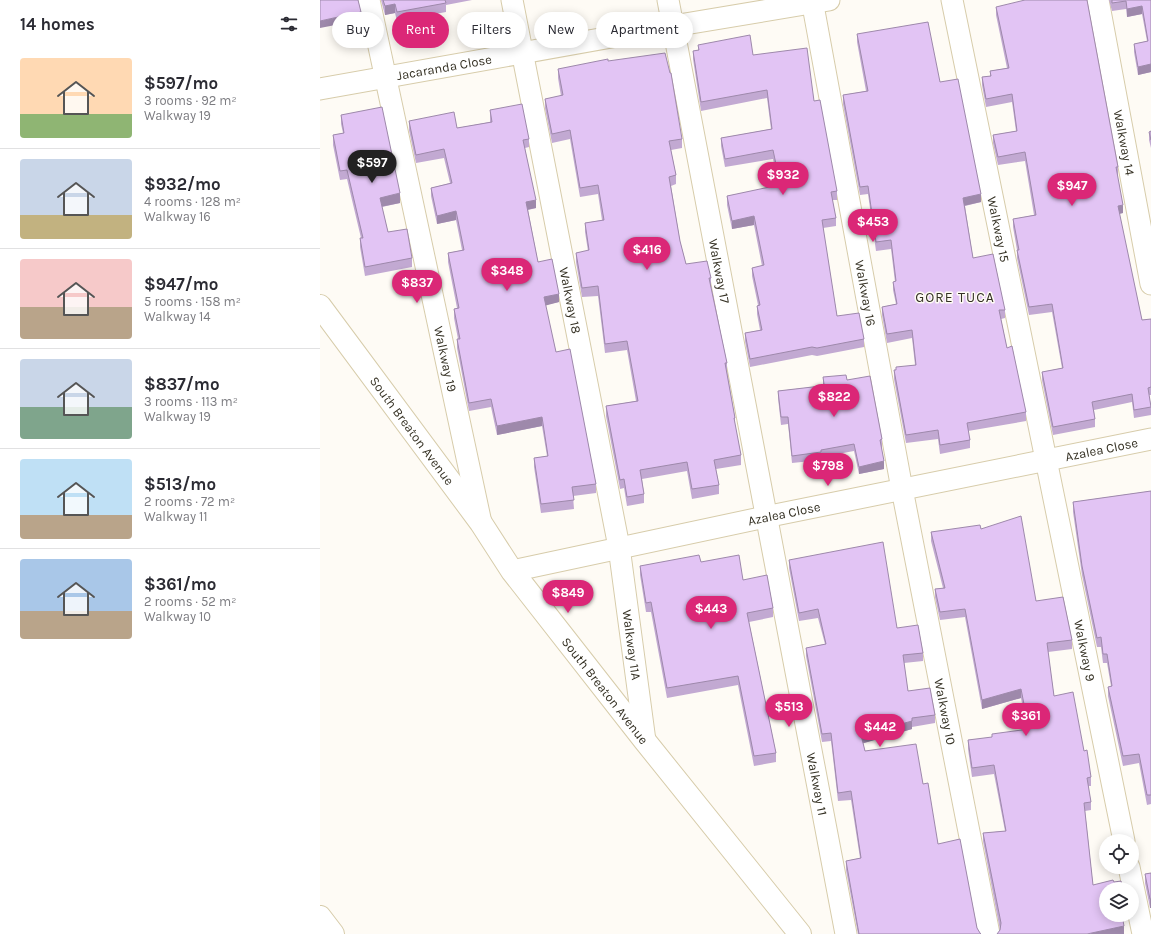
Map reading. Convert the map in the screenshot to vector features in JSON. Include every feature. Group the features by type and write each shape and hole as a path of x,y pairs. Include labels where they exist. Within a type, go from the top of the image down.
{"street":[{"name":"Walkway 19","path":"369,0 481,523"},
{"name":"Walkway 18","path":"512,0 619,548"},
{"name":"Walkway 17","path":"668,0 670,12"},
{"name":"Walkway 15","path":"952,0 1047,459"},
{"name":"Walkway 14","path":"1098,0 1151,284"},
{"name":"Jacaranda Close","path":"693,23 818,1"},
{"name":"Walkway 16","path":"818,1 902,489"},
{"name":"Jacaranda Close","path":"320,89 596,39"},
{"name":"Walkway 17","path":"677,48 765,516"},
{"name":"South Breaton Avenue","path":"320,306 481,523 512,571 645,741 800,934"},
{"name":"Azalea Close","path":"512,571 765,516 1151,439"},
{"name":"Walkway 9","path":"1047,459 1123,834"},
{"name":"Walkway 10","path":"902,489 990,934"},
{"name":"Walkway 11","path":"765,516 846,934"},
{"name":"Walkway 11A","path":"619,548 645,741"},
{"path":"1130,874 1143,934"},
{"path":"320,917 333,934"}],"building":[{"path":"320,0 358,0 361,12 332,12 332,18 320,21"},
{"path":"383,0 445,0 446,3 397,12 395,4 385,6"},
{"path":"1025,0 1087,0 1118,167 1116,167 1123,205 1118,206 1142,320 1151,319 1151,387 1148,388 1151,407 1134,410 1132,394 1092,402 1095,419 1053,427 1042,372 1063,368 1052,304 1029,307 1017,250 1019,250 1013,219 1036,215 1025,152 998,157 993,135 1017,131 1012,94 986,99 982,77 991,76 990,71 1009,68 996,7"},
{"path":"1112,0 1151,0 1151,64 1138,67 1134,44 1148,41 1142,6 1127,9 1126,1 1112,3"},
{"path":"928,22 940,82 958,79 981,194 963,198 973,258 993,254 1005,310 999,310 1007,348 1012,346 1026,412 967,423 970,440 940,445 938,430 906,435 894,370 896,370 896,367 916,365 912,330 887,334 882,307 897,304 893,282 896,281 891,240 876,242 868,186 860,187 843,95 868,91 857,34"},
{"path":"750,35 753,55 807,48 814,101 820,100 837,191 831,192 836,218 822,220 837,316 859,313 864,339 750,359 745,333 762,330 757,306 760,305 752,268 764,265 754,216 732,221 727,196 779,185 777,169 773,150 725,159 721,138 772,129 767,90 701,102 693,51 699,50 698,45"},
{"path":"665,53 671,73 682,139 669,141 676,175 669,177 680,241 686,264 707,261 711,278 709,278 727,363 725,363 741,455 714,460 719,485 692,489 687,462 640,470 644,494 627,497 624,479 620,480 606,406 638,401 627,341 605,344 598,286 582,288 576,253 589,250 585,223 604,220 598,185 580,188 570,130 552,134 545,99 563,95 558,69 608,59 608,61"},
{"path":"522,104 529,139 523,140 536,200 526,202 538,262 552,259 559,294 544,297 556,352 570,349 596,484 572,487 574,500 541,504 534,458 548,456 542,417 497,426 491,399 469,403 457,339 460,339 454,309 459,308 448,253 464,250 456,211 437,216 431,188 452,183 444,149 416,155 409,121 454,112 457,128 492,122 490,110"},
{"path":"382,107 400,193 380,198 388,232 407,229 412,258 365,267 360,238 363,238 347,170 340,171 333,135 344,133 341,115"},
{"path":"846,375 847,380 870,376 882,439 880,440 884,461 859,467 854,444 821,450 821,452 792,456 788,417 781,417 778,391 821,386 824,384 823,377"},
{"path":"1151,491 1151,795 1147,795 1139,754 1123,756 1108,687 1112,686 1107,654 1103,654 1101,637 1097,638 1082,566 1073,502"},
{"path":"1021,516 1036,601 1063,597 1072,640 1047,643 1054,696 1073,692 1084,751 1087,750 1091,777 1087,778 1091,802 1084,803 1093,885 1099,884 1099,922 1123,922 1124,926 1087,934 997,934 1000,930 1001,923 983,833 1006,831 994,765 972,768 968,740 992,737 992,734 1029,729 1021,689 982,700 965,609 940,612 935,589 945,588 931,532 980,525 981,529"},
{"path":"883,542 897,628 918,625 923,653 903,655 908,691 930,688 935,715 912,718 912,721 861,735 865,751 916,744 923,784 928,783 938,844 960,839 977,928 981,934 859,934 846,861 861,858 851,791 838,793 831,733 822,734 806,648 826,644 818,609 799,613 789,560"},
{"path":"699,555 701,562 739,555 743,580 767,575 773,608 747,613 776,753 754,756 738,676 667,688 651,602 646,603 640,566"},
{"path":"1151,873 1151,899 1150,899 1145,874"}],"district":[{"name":"GORE TUCA","path":"955,297"}]}
